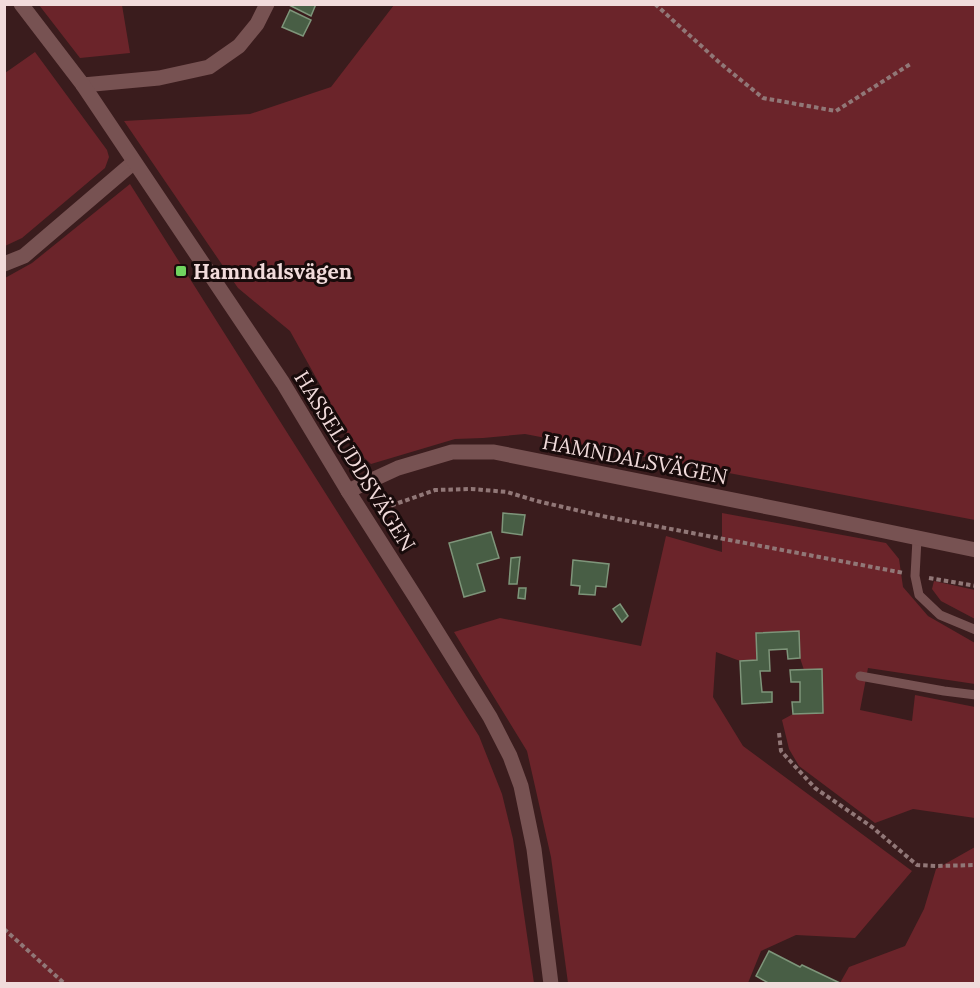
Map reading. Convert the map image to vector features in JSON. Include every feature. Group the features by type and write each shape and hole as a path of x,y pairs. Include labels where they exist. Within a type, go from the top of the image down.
{"street":[{"name":"HASSELUDDSVÄGEN","path":"21,4 83,85 283,383 490,717 510,756 521,786 534,849 551,984"},
{"path":"83,85 159,78 209,67 239,46 257,24 267,4"},
{"path":"4,264 24,256 134,162"},
{"name":"HAMNDALSVÄGEN","path":"348,490 398,468 452,452 494,452 975,550"}],"lane":[{"path":"917,539 915,576 919,595 940,615 975,630"},
{"path":"860,676 944,692 975,695"}],"path":[{"path":"655,4 720,63 763,98 836,111 912,63"},
{"path":"384,507 435,490 471,489 507,492 602,516 915,576 975,585"},
{"path":"779,733 781,751 815,788 872,827 917,865 975,865"},
{"path":"4,929 65,984"}],"shaded area":[{"path":"39,5 122,5 130,53 80,58"},
{"path":"394,5 975,5 975,520 525,434 455,439 371,464 357,451 290,331 238,288 124,121 250,114 331,87"},
{"path":"35,52 107,150 109,157 105,168 22,238 5,246 5,73"},
{"path":"130,184 479,736 502,794 513,839 534,983 5,983 5,278 32,263"},
{"path":"722,513 886,543 899,559 903,587 928,616 975,643 975,684 868,668 860,710 912,721 915,695 975,707 975,818 913,809 875,823 799,766 789,749 782,720 793,714 823,713 822,669 804,670 800,658 799,631 756,633 757,660 740,661 716,652 713,697 743,746 912,871 855,938 796,935 761,951 748,983 568,983 551,857 527,751 454,632 500,618 641,646 666,536 722,552"},
{"path":"934,581 975,590 975,619 941,601 932,589"},
{"path":"975,847 975,983 840,983 849,967 905,946 924,909 936,869"}],"building":[{"path":"289,4 316,4 311,16"},
{"path":"290,10 311,20 303,36 282,27"},
{"path":"503,513 525,515 522,535 502,532"},
{"path":"491,532 499,558 477,564 485,591 464,597 449,543"},
{"path":"520,557 517,584 509,584 511,558"},
{"path":"573,560 609,564 606,587 596,586 595,595 579,594 580,586 571,585"},
{"path":"519,588 526,588 525,599 518,598"},
{"path":"620,604 628,616 622,622 613,609"},
{"path":"799,631 800,658 788,659 787,649 769,650 770,671 760,671 762,692 772,692 772,702 742,704 740,661 757,660 756,633"},
{"path":"822,669 823,713 793,714 792,702 800,702 800,682 791,682 790,670"},
{"path":"769,951 800,967 802,965 842,984 770,984 756,976"}],"place":[{"name":"Hamndalsvägen","path":"181,271"}]}
